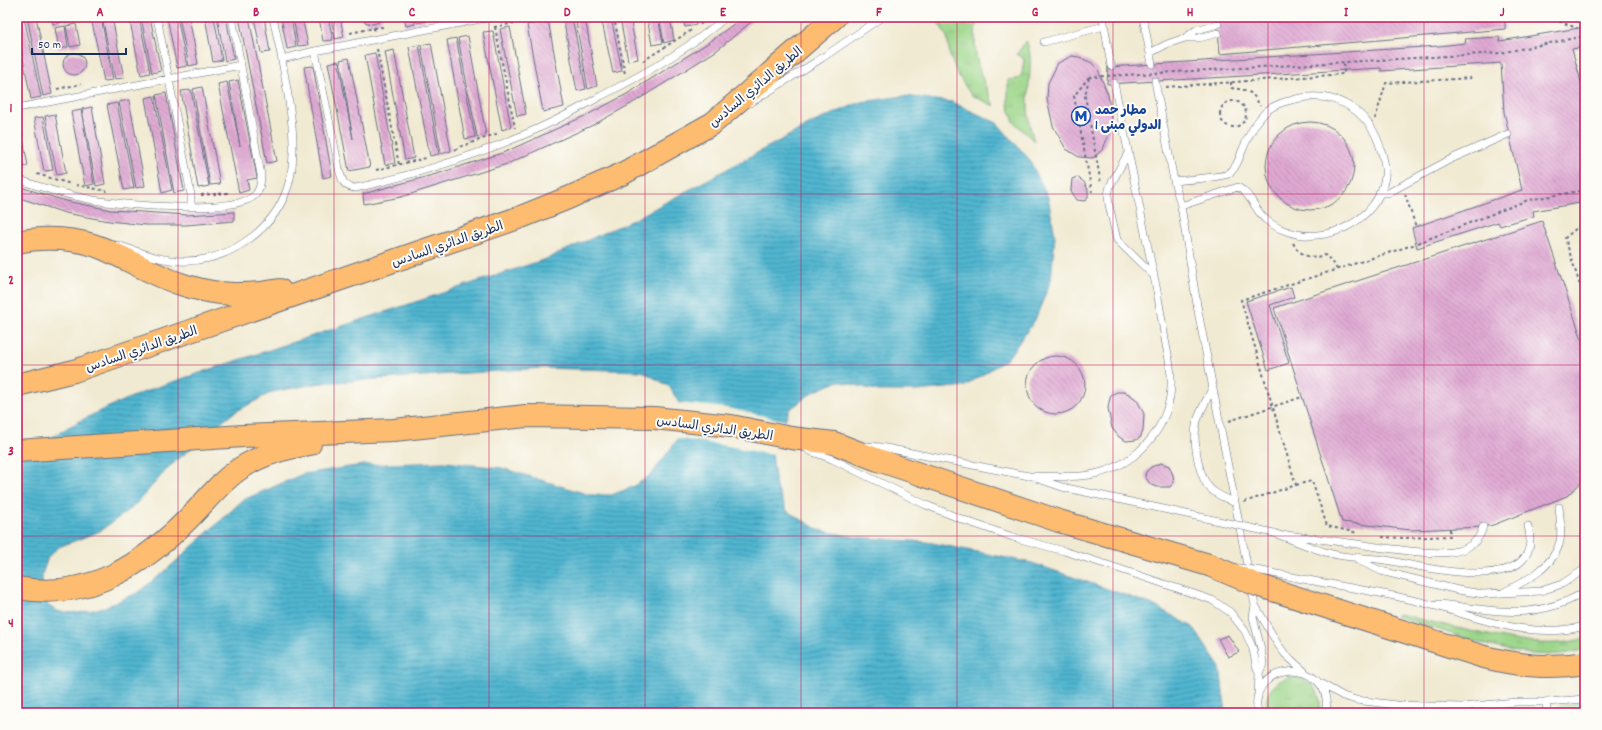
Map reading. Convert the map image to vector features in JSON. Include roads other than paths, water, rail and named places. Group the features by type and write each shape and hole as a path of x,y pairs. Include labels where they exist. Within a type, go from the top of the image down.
{"highway":[{"name":"الطريق الدائري السادس","path":"17,385 74,371 521,217 622,174 713,123 835,17"},
{"path":"17,242 45,239 69,241 103,248 167,279 186,286 213,292 254,294 340,279"},
{"name":"الطريق الدائري السادس","path":"17,451 243,436 394,430 526,416 654,418 731,426 785,437 834,443 878,460 1060,521 1209,565 1257,585 1484,657 1514,664 1544,667 1585,663"},
{"path":"17,588 29,590 58,590 75,588 98,582 133,566 155,550 173,534 240,468 259,457 282,449 394,430"}],"lane":[{"path":"157,17 191,196 191,207"},
{"path":"17,179 54,191 93,200 153,206 191,207 240,203 251,198 259,189 261,176 232,17"},
{"path":"69,241 87,240 115,244 155,257 190,261 209,259 225,253 239,246 266,226 282,201 289,182 293,162 293,129 282,59 273,17"},
{"path":"315,51 342,182 347,186 356,188 461,158 518,137 573,112 629,82 684,48 726,17"},
{"path":"713,123 744,108 882,17"},
{"path":"1102,17 1111,66"},
{"path":"1143,17 1152,64"},
{"path":"282,59 376,39 492,20"},
{"path":"1150,53 1167,44 1185,38 1196,30 1218,24"},
{"path":"1044,42 1104,26"},
{"path":"1185,38 1194,39 1218,33"},
{"path":"17,108 241,65"},
{"path":"1029,476 1076,476 1101,473 1130,460 1151,440 1160,427 1167,410 1172,387 1170,364 1157,291 1114,84"},
{"path":"1156,85 1174,181 1181,206 1198,311 1255,604 1253,617 1261,649 1262,664 1259,673 1258,713"},
{"path":"1174,181 1227,175 1234,169 1248,137 1266,111 1292,100 1306,97 1317,96 1348,104 1362,115 1378,138 1385,171 1383,184 1379,193 1372,206 1366,213 1346,228 1327,235 1309,236 1287,232 1265,219 1247,195 1238,187 1181,206"},
{"path":"1379,193 1388,193 1451,159 1508,134"},
{"path":"1128,153 1110,186 1108,195 1109,205 1117,240 1153,275"},
{"path":"1213,386 1197,420 1195,438 1199,462 1204,480 1208,486 1213,491 1235,503"},
{"path":"785,437 810,451 832,459 926,505 955,517 992,530 1114,567 1200,596 1216,603 1230,612 1245,631 1253,649 1259,673"},
{"path":"834,443 881,447 1029,476 1062,487 1274,533 1331,541 1410,551 1453,552 1468,547 1475,542 1481,536 1483,527"},
{"path":"1502,593 1533,576 1549,562 1557,551 1560,540 1559,507"},
{"path":"1274,533 1326,552 1354,558 1383,560 1456,573 1480,574 1507,569 1518,564 1525,557 1530,546 1531,536 1528,526"},
{"path":"1354,558 1381,571 1458,590 1483,594 1541,591 1562,584 1585,569"},
{"path":"1209,565 1262,571 1421,602 1504,612 1527,612 1542,610 1574,598 1585,592"},
{"path":"1421,602 1478,619 1525,630 1552,631 1585,626"},
{"path":"1255,604 1269,631 1285,654 1318,682 1343,696 1356,700 1371,703 1462,707 1516,702 1547,702 1585,698"},
{"path":"1258,697 1262,687 1269,679 1278,673 1288,670 1309,674"},
{"path":"1318,682 1324,691 1327,701 1326,713"},
{"path":"1546,713 1547,702"},
{"path":"1482,705 1482,713"}],"water":[{"path":"904,96 952,102 997,123 1029,159 1048,197 1055,236 1051,280 1035,320 1007,359 965,386 918,391 879,391 839,381 813,392 789,410 772,454 776,486 787,511 819,530 854,537 927,542 1032,563 1151,604 1193,627 1220,668 1226,713 17,713 17,461 51,437 87,417 124,400 163,385 546,259 635,219 814,122 861,102","holes":["542,368 642,371 669,386 683,410 677,440 652,474 633,487 611,495 590,495 502,468 444,462 363,465 303,474 243,500 163,573 137,593 105,607 79,613 60,612 48,606 43,593 42,575 48,557 59,547 100,531 133,507 169,467 233,413 272,392 320,383"]}],"place":[{"name":"مطار حمد الدولي مبنى 1","path":"1081,116"}]}
